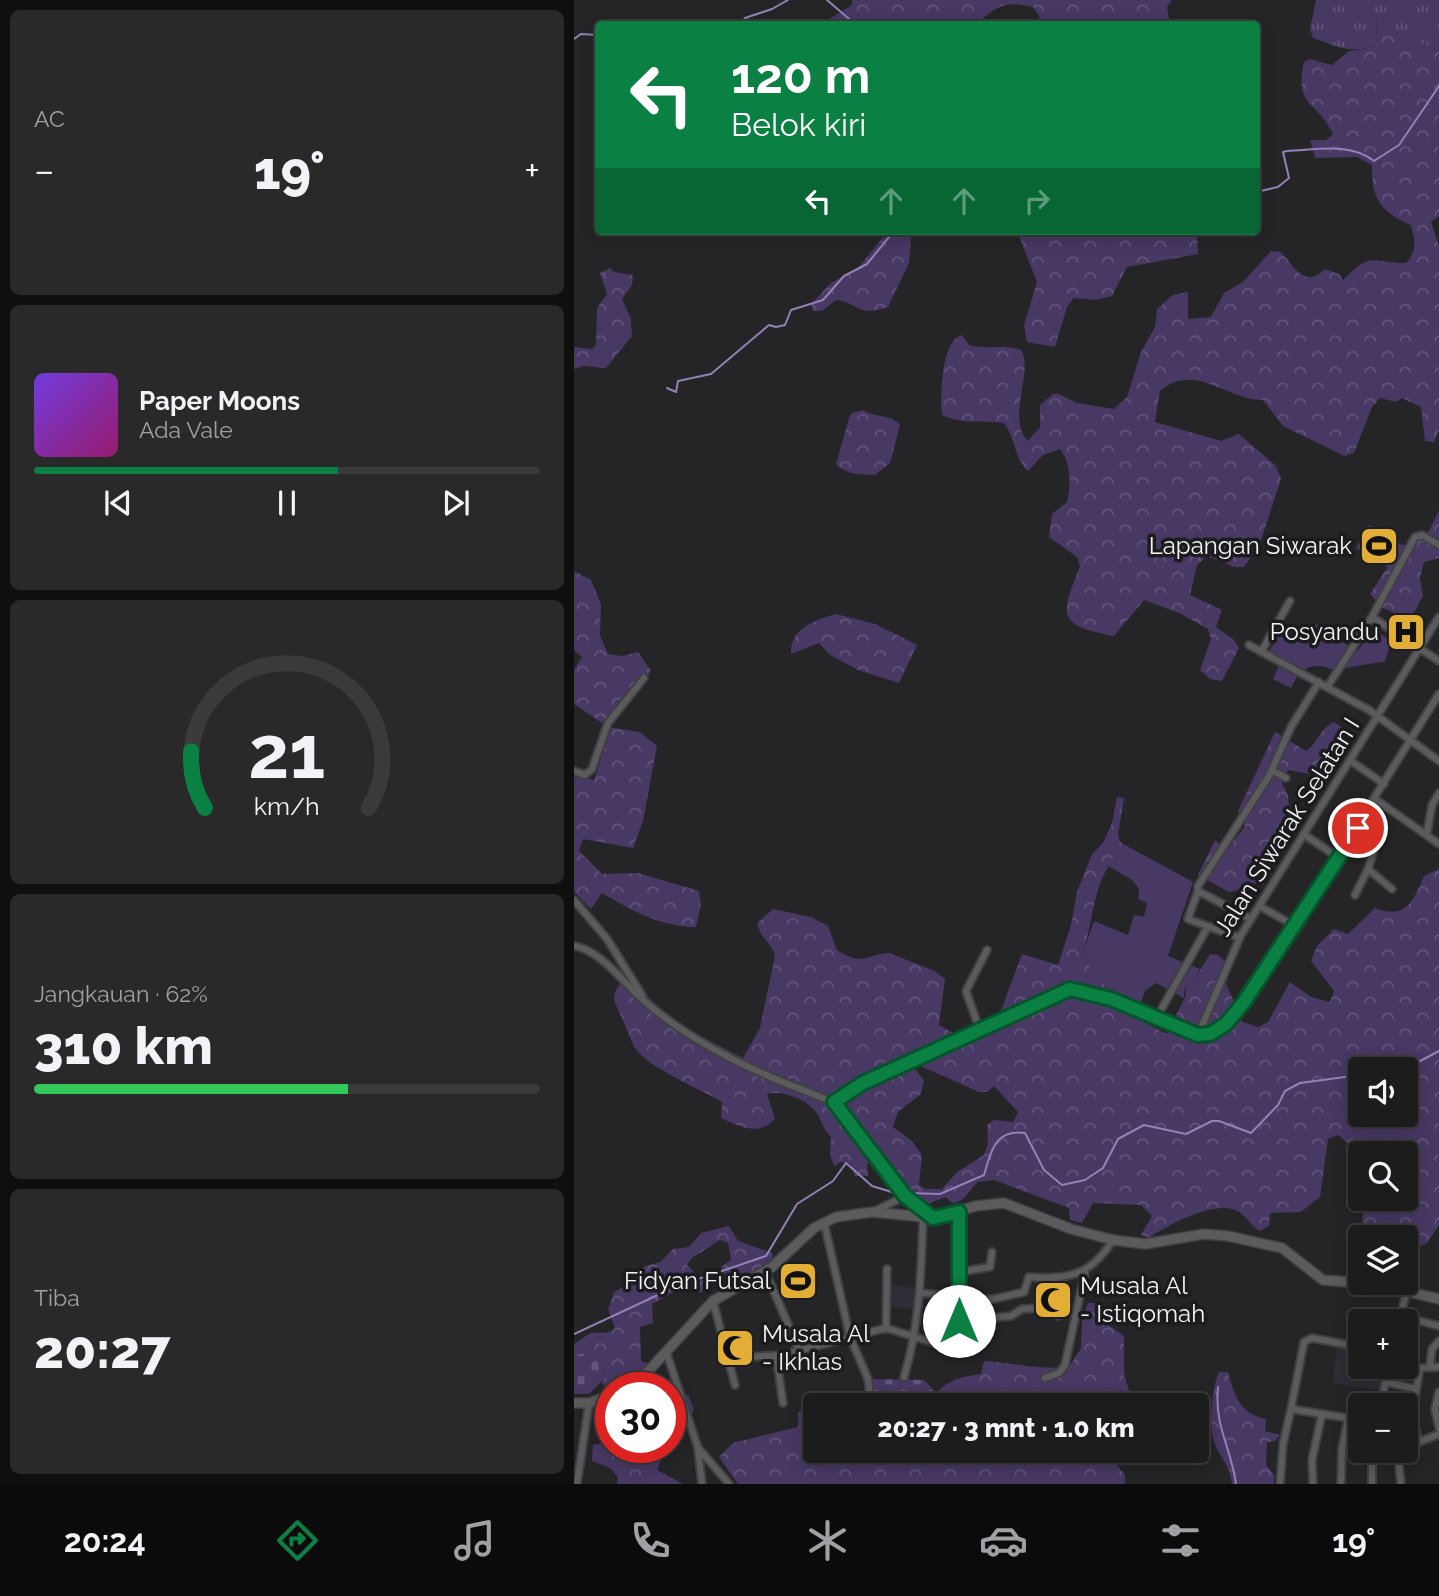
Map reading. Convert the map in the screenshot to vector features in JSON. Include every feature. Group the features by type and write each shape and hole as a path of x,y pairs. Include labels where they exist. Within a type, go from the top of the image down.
{"main road":[{"path":"647,1372 713,1301 765,1271 824,1222 873,1212 928,1219 976,1206 1004,1203 1071,1229 1112,1240 1145,1244 1204,1234 1228,1236 1283,1248 1323,1280 1348,1282"},
{"path":"1418,1294 1439,1299"},
{"path":"574,1403 595,1401"}],"street":[{"path":"1328,686 1372,617 1415,537 1422,535 1439,545"},
{"path":"1261,652 1290,601"},
{"path":"1372,617 1439,662"},
{"name":"Jalan Siwarak Selatan I","path":"1198,1035 1240,938 1439,617"},
{"path":"1248,645 1328,686 1378,716 1439,761"},
{"path":"574,771 585,775 592,769 608,723 644,678"},
{"path":"1240,938 1188,919 1200,882 1272,769 1292,727 1319,682"},
{"path":"834,1102 863,1083 1070,989 1111,999 1198,1035 1210,1034 1226,1024 1261,979 1358,828 1439,694"},
{"path":"1350,761 1384,784"},
{"path":"1272,769 1286,778"},
{"path":"1427,833 1432,805 1439,793"},
{"path":"1375,799 1439,844"},
{"path":"1355,895 1377,845 1358,828"},
{"path":"1305,835 1339,858"},
{"path":"1368,869 1392,889"},
{"path":"1198,891 1251,919"},
{"path":"574,900 607,939 647,1003"},
{"path":"1261,906 1295,926"},
{"path":"1157,1017 1207,928"},
{"path":"574,946 597,956 673,1024 774,1080 834,1102 905,1196 928,1219 916,1336 904,1377"},
{"path":"980,1031 966,990 987,950"},
{"path":"873,1212 905,1196"},
{"path":"729,1358 800,1352 886,1328 938,1344 957,1344 959,1212"},
{"path":"824,1222 850,1337 868,1379 870,1393"},
{"path":"921,1293 994,1299 1024,1292 1029,1277 1055,1277 1085,1272 1098,1261 1112,1240"},
{"path":"959,1272 990,1267 992,1252"},
{"path":"886,1328 887,1269"},
{"path":"765,1271 800,1352"},
{"path":"1045,1378 1059,1373 1065,1365 1085,1272"},
{"path":"1055,1277 1058,1316"},
{"path":"713,1301 734,1385"},
{"path":"959,1321 1011,1317 1022,1309 1057,1307"},
{"path":"1418,1322 1439,1326"},
{"path":"1280,1484 1283,1444 1304,1342 1312,1338 1348,1345"},
{"path":"1430,1366 1432,1349 1439,1341"},
{"path":"666,1350 698,1448 702,1484"},
{"path":"776,1355 783,1403"},
{"path":"1439,1367 1420,1368 1412,1415 1419,1442 1439,1431 1435,1409 1439,1392"},
{"path":"1384,1393 1386,1379"},
{"path":"1386,1382 1416,1389"},
{"path":"577,1484 589,1403"},
{"path":"1291,1409 1348,1419 1342,1449 1341,1484"},
{"path":"1312,1484 1312,1460 1322,1414"},
{"path":"698,1448 729,1484"},
{"path":"1372,1463 1372,1484"},
{"path":"1399,1463 1401,1484"}],"shaded area":[{"path":"891,1284 921,1290 919,1310 890,1306"},
{"path":"1337,1345 1348,1346 1348,1379 1384,1379 1382,1391 1333,1383"}],"green space":[{"path":"852,0 1172,0 1167,7 1169,19 1174,21 1039,21 1033,7 1015,4 1002,6 980,21 826,21 852,5"},
{"path":"1316,0 1439,0 1439,51 1393,31 1385,16 1377,16 1376,43 1368,47 1344,48 1313,38 1310,29"},
{"path":"1377,16 1385,16 1393,31 1439,51 1439,216 1431,222 1439,246 1439,430 1434,442 1425,441 1421,407 1402,398 1396,402 1380,398 1372,407 1354,453 1344,456 1283,426 1263,400 1250,399 1199,381 1173,383 1160,391 1155,422 1221,441 1239,434 1276,466 1281,479 1259,546 1244,567 1234,567 1207,556 1197,565 1190,595 1222,610 1216,627 1233,639 1239,648 1222,681 1210,679 1200,670 1211,639 1208,629 1179,613 1144,600 1114,636 1095,632 1072,622 1067,607 1080,566 1077,557 1049,537 1052,514 1067,502 1069,474 1064,455 1060,449 1043,455 1028,471 1020,460 1004,423 965,421 942,415 941,396 946,358 955,339 962,335 969,345 1021,350 1024,370 1019,421 1028,441 1040,427 1040,405 1053,394 1059,394 1077,403 1114,409 1127,397 1141,352 1155,327 1157,309 1173,295 1188,292 1188,319 1211,317 1224,293 1243,282 1271,251 1281,252 1300,274 1311,277 1325,269 1339,274 1343,280 1367,261 1406,263 1414,246 1411,225 1392,215 1380,203 1373,187 1372,165 1357,157 1315,158 1310,140 1326,140 1333,134 1308,102 1302,88 1304,62 1310,59 1332,65 1349,51 1365,49 1376,43"},
{"path":"885,235 914,235 911,237 909,263 888,307 870,311 836,300 822,311 813,311 811,304 831,283 858,268"},
{"path":"1019,235 1197,235 1198,254 1127,267 1112,296 1096,300 1074,298 1067,307 1055,347 1027,342 1024,325 1037,282"},
{"path":"610,268 614,272 633,275 632,285 622,299 631,319 632,336 606,368 584,366 574,369 574,347 592,349 596,345 597,308 607,294 600,273"},
{"path":"863,410 892,419 900,425 890,463 875,475 848,472 836,464 849,418 852,413"},
{"path":"1439,510 1439,558 1424,562 1420,578 1423,596 1410,620 1383,608 1370,594 1402,545 1407,545 1416,532 1428,533"},
{"name":"Lapangan Siwarak","path":"1369,525 1402,545 1389,568 1356,548"},
{"path":"574,571 591,580 601,604 600,636 608,654 622,656 638,652 651,671 612,723 612,728 640,732 657,746 643,821 633,848 583,839 579,851 602,874 638,873 699,891 701,904 696,927 659,921 602,893 591,909 574,892 574,776 594,780 611,729 574,704 574,670 582,657 574,650"},
{"path":"836,614 875,624 917,645 899,683 858,670 830,655 819,643 791,654 795,638 805,626"},
{"path":"1324,624 1336,632 1338,639 1357,651 1375,630 1391,641 1385,662 1336,669 1310,667 1305,669 1291,688 1273,679 1279,666 1265,659 1280,633 1307,639 1314,625"},
{"path":"1334,722 1345,730 1335,750 1309,774 1288,770 1282,784 1289,804 1287,814 1262,863 1271,873 1263,885 1245,882 1238,890 1229,892 1198,875 1215,840 1226,850 1244,828 1246,819 1238,811 1275,732 1306,751 1325,728"},
{"path":"1117,797 1124,798 1118,834 1120,842 1125,845 1105,872 1082,955 1104,984 1112,1006 1167,1034 1186,995 1185,985 1192,983 1210,954 1218,955 1230,965 1226,984 1236,1006 1232,1014 1243,1022 1258,1027 1268,1022 1290,982 1311,997 1330,1002 1334,991 1311,961 1317,946 1334,929 1348,934 1375,908 1394,912 1401,910 1412,901 1424,876 1439,869 1439,1225 1427,1243 1418,1247 1418,1225 1363,1225 1362,1222 1363,1211 1418,1211 1418,1141 1348,1141 1348,1144 1338,1135 1328,1139 1320,1197 1301,1212 1270,1213 1269,1226 1259,1231 1239,1212 1226,1208 1203,1211 1178,1221 1149,1238 1141,1235 1152,1216 1141,1205 1093,1203 1082,1223 1070,1220 1069,1208 994,1180 978,1182 957,1202 952,1203 946,1197 927,1204 907,1187 878,1150 867,1164 868,1176 855,1176 850,1164 841,1162 834,1166 830,1155 831,1137 816,1112 794,1097 780,1093 767,1094 775,1119 762,1128 748,1128 721,1118 722,1102 662,1070 641,1055 633,1044 616,1004 614,997 620,984 638,982 658,1007 684,1027 743,1058 760,1028 775,955 757,923 773,909 811,917 828,926 837,950 853,958 863,959 889,953 935,971 945,979 939,1025 955,1034 999,1016 1022,954 1058,965 1071,925 1077,892 1092,854 1103,843 1112,823","holes":["916,1064 979,1092 987,1092 994,1086 1018,1112 1013,1122 994,1120 987,1125 988,1144 984,1155 957,1172 942,1189 925,1189 919,1185 922,1155 912,1141 893,1127 898,1112 921,1094 924,1080 915,1069"]},
{"path":"1125,845 1193,882 1168,956 1200,969 1192,983 1185,985 1184,998 1156,983 1145,991 1135,1020 1112,1006 1104,984 1082,955 1094,921 1128,935 1134,915 1144,917 1147,903 1138,899 1139,889 1132,880 1107,865"},
{"path":"729,1226 738,1241 772,1253 773,1260 736,1282 727,1279 721,1267 731,1260 728,1243 720,1240 692,1258 687,1265 706,1284 701,1293 694,1289 682,1289 652,1304 653,1323 640,1327 641,1361 649,1364 650,1372 604,1372 602,1364 594,1354 574,1354 574,1344 590,1333 607,1332 615,1328 608,1309 614,1292 632,1282 643,1267 660,1262 673,1249 689,1247 701,1233"},
{"path":"1088,1303 1101,1303 1102,1320 1124,1336 1124,1375 1130,1393 936,1393 956,1379 981,1374 984,1361 1037,1367 1069,1367 1081,1348 1082,1322"},
{"path":"574,1354 594,1354 602,1364 604,1372 595,1372 595,1388 589,1394 574,1394"},
{"path":"1219,1372 1228,1372 1236,1396 1244,1408 1266,1419 1265,1431 1280,1435 1275,1441 1267,1442 1266,1465 1274,1475 1274,1484 1232,1484 1229,1470 1215,1444 1212,1431 1213,1395"},
{"path":"870,1379 924,1380 936,1393 872,1393"},
{"path":"688,1395 694,1410 686,1423"},
{"path":"803,1410 803,1463 1115,1463 1125,1475 1125,1484 738,1484 719,1457 733,1443 798,1427 798,1412"},
{"path":"595,1445 595,1462 592,1461"},
{"path":"597,1463 660,1463 657,1470 683,1484 617,1484 618,1477 610,1468"}],"waterway":[{"path":"743,21 788,0"},
{"path":"827,0 852,21"},
{"path":"574,39 581,34 595,35"},
{"path":"1260,191 1278,187 1289,178 1283,152 1344,149 1365,155 1374,161 1399,145 1439,86"},
{"path":"667,388 676,392 678,381 711,374 769,325 785,325 791,310 823,300 844,276 867,264 891,235"},
{"path":"1418,1062 1439,1051"},
{"path":"909,1193 940,1194 984,1175 996,1144 1007,1134 1015,1133 1025,1133 1044,1170 1062,1185 1085,1180 1103,1168 1118,1139 1144,1125 1186,1134 1212,1121 1219,1121 1251,1133 1278,1105 1285,1091 1300,1083 1348,1077"},
{"path":"574,1334 675,1287 766,1256 797,1204 833,1181 846,1163 872,1186 895,1193"},
{"path":"1218,1387 1218,1413 1236,1484"}],"place":[{"name":"Lapangan Siwarak","path":"1379,546"},
{"name":"Posyandu","path":"1406,632"},
{"name":"Fidyan Futsal","path":"798,1281"},
{"name":"Musala Al - Istiqomah","path":"1053,1300"},
{"name":"Musala Al - Ikhlas","path":"735,1348"}],"route":[{"path":"959,1321 959,1212 933,1218 905,1196 834,1102 863,1083 1070,989 1139,1009 1198,1035 1210,1034 1226,1024 1261,979 1358,828"}]}
